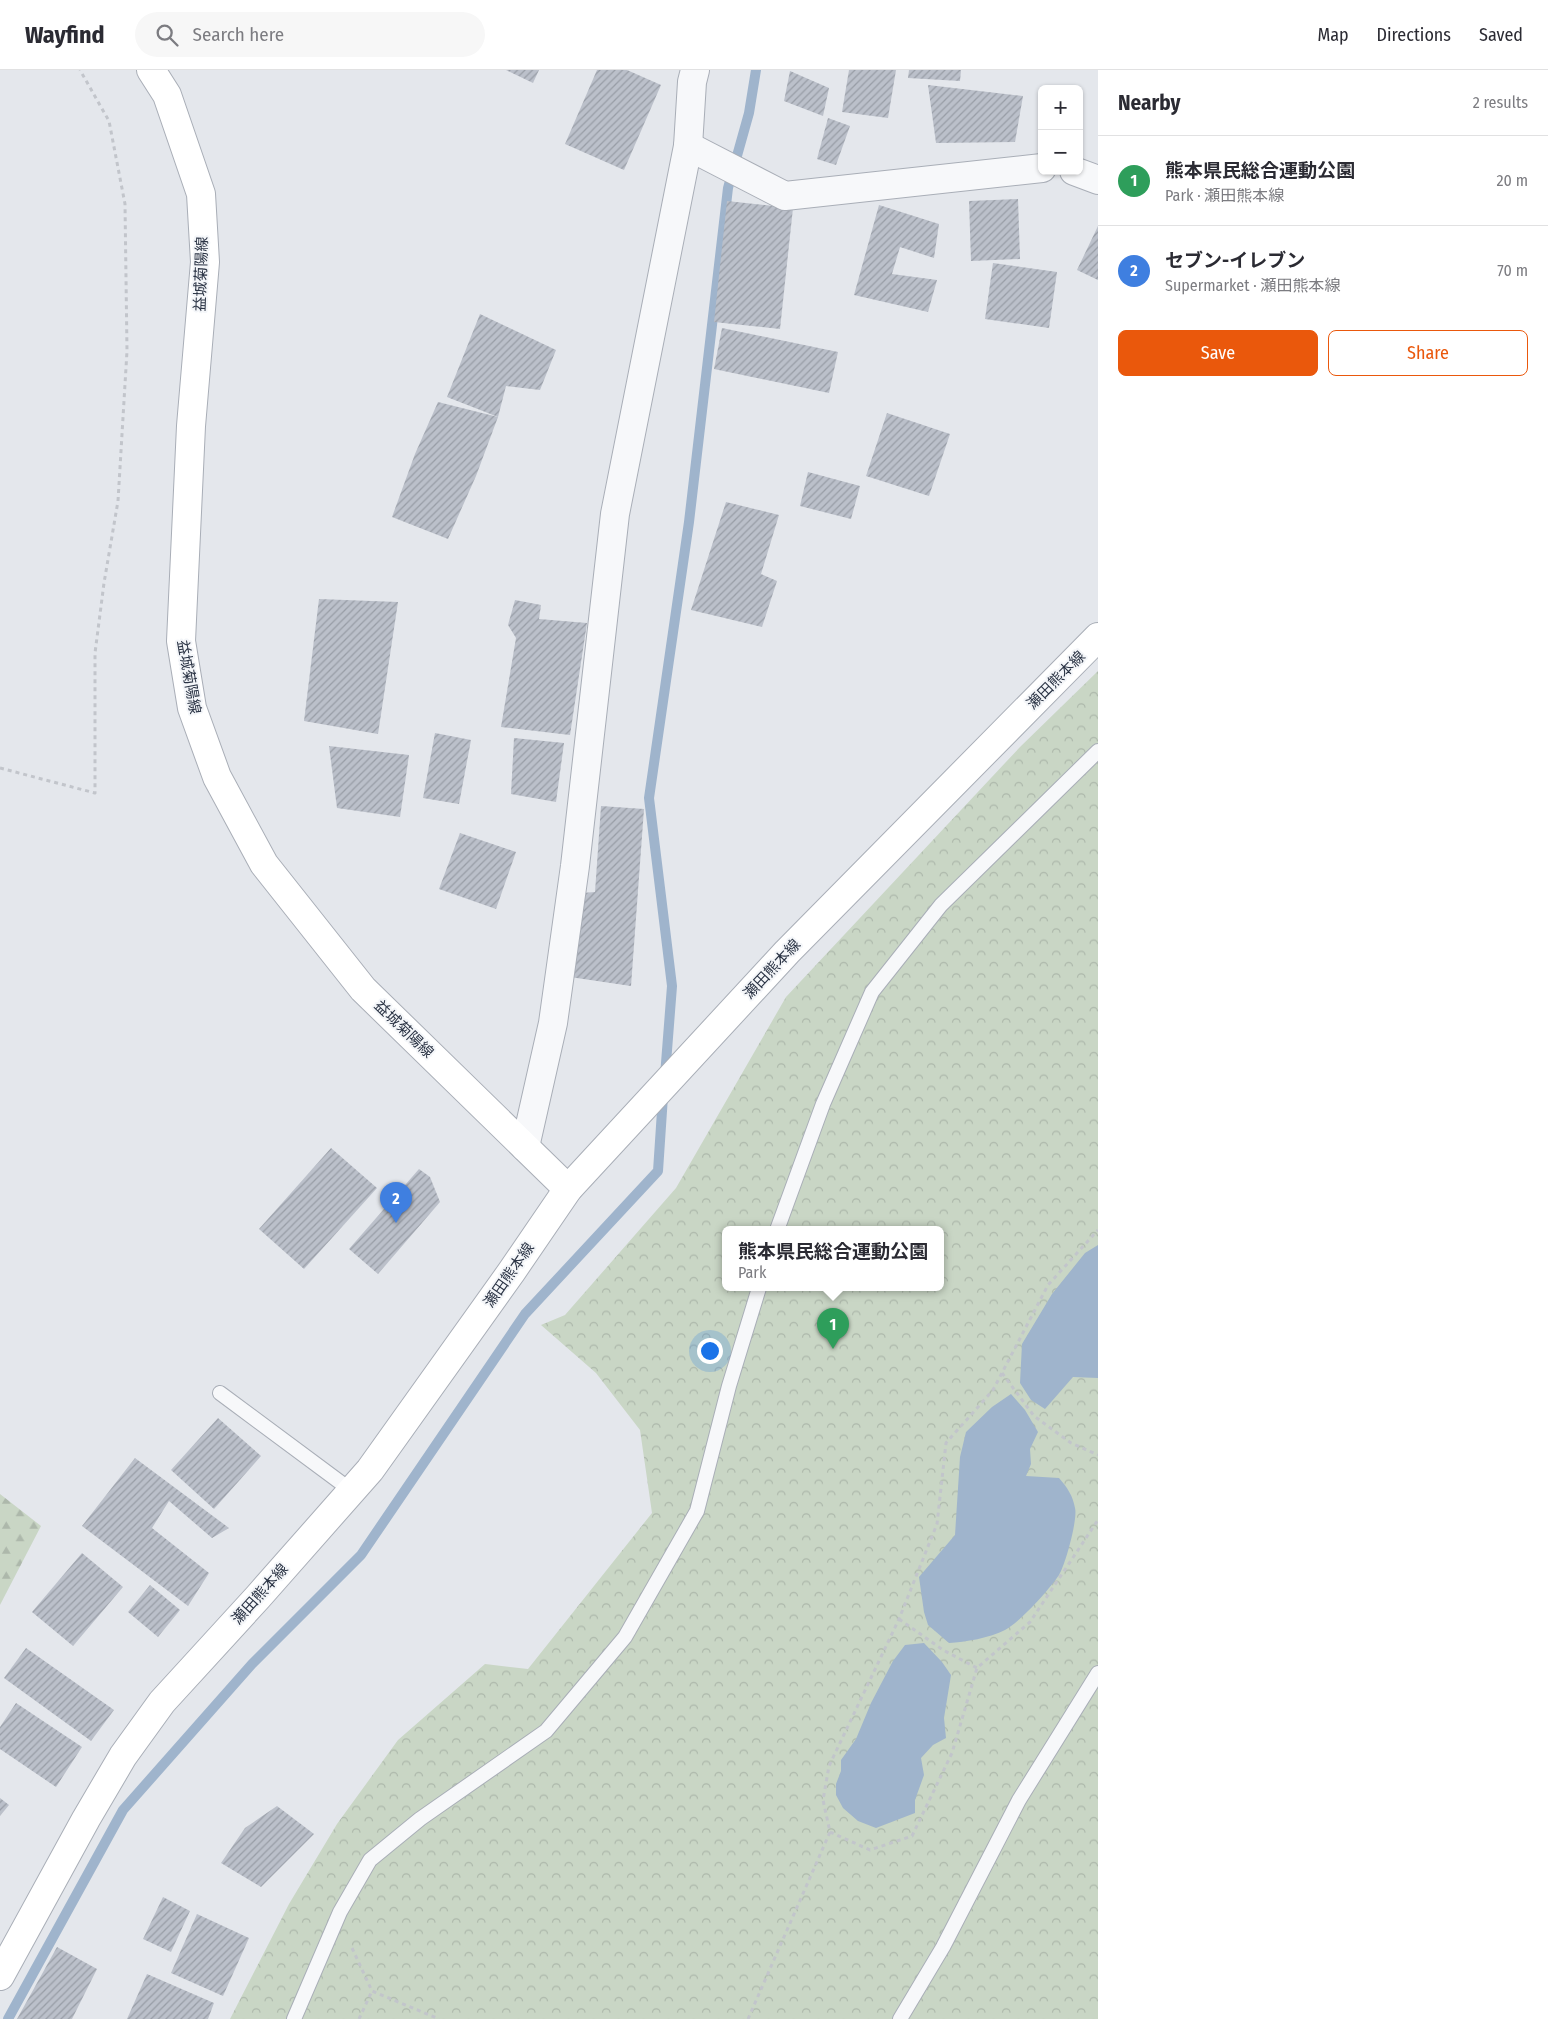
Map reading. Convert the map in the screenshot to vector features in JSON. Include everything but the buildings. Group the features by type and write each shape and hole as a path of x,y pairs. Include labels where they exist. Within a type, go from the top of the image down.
{"main road":[{"name":"益城菊陽線","path":"152,70 166,95 201,194 205,262 191,426 181,641 192,708 217,777 264,864 363,989 568,1189"},
{"name":"瀬田熊本線","path":"0,1976 122,1756 162,1702 370,1470 568,1189 787,952 1098,637"}],"street":[{"path":"525,1146 553,1023 575,866 615,514 688,146 687,74"},
{"path":"688,146 785,196 1038,168"},
{"path":"1083,174 1098,180"}],"lane":[{"path":"778,1226 823,1104 872,992 941,905 1098,751"},
{"path":"294,2019 338,1918 370,1860 420,1820 546,1731 625,1637 697,1511 730,1386 758,1291"},
{"path":"220,1393 352,1491"},
{"path":"900,2019 943,1947 1019,1800 1098,1673"}],"path":[{"path":"0,768 95,793 95,653 104,582 118,501 127,352 125,204 108,120 80,70"},
{"path":"748,2019 830,1832 823,1800 830,1766 899,1619 937,1524 946,1443 993,1390 1048,1285 1098,1230"},
{"path":"1002,1373 1034,1416 1071,1443 1098,1455"},
{"path":"830,1832 870,1850 912,1836 952,1753 977,1668 1030,1622 1098,1520"},
{"path":"899,1619 944,1650 977,1668"},
{"path":"338,1918 372,1991 439,2019"},
{"path":"359,2019 372,1991"}],"green space":[{"path":"1098,671 1098,2019 230,2019 289,1904 337,1824 398,1740 485,1664 528,1669 652,1513 640,1430 596,1373 541,1325 565,1315 676,1188 786,997 1020,747"},
{"path":"0,1494 41,1526 0,1605"}],"water":[{"path":"1098,1245 1098,1378 1073,1377 1045,1409 1031,1400 1020,1383 1022,1344 1052,1294 1085,1253"},
{"path":"1011,1394 1025,1410 1038,1432 1030,1449 1031,1464 1026,1476 1059,1478 1073,1500 1075,1522 1059,1575 1026,1613 1005,1630 970,1641 949,1643 928,1625 924,1612 919,1577 955,1535 960,1457 966,1432 992,1407"},
{"path":"924,1643 942,1662 951,1675 944,1718 946,1738 933,1745 921,1758 924,1775 915,1800 915,1813 876,1828 858,1821 843,1808 836,1795 836,1784 841,1771 841,1760 856,1739 871,1703 893,1661 905,1645"}],"waterway":[{"path":"665,1076 672,986 649,798 689,522 728,188 749,113 756,70"},
{"path":"8,2019 123,1810 252,1664 361,1555 525,1314 658,1171 663,1096"}],"place":[{"name":"セブン-イレブン","path":"396,1223"},
{"name":"熊本県民総合運動公園","path":"833,1349"}]}
